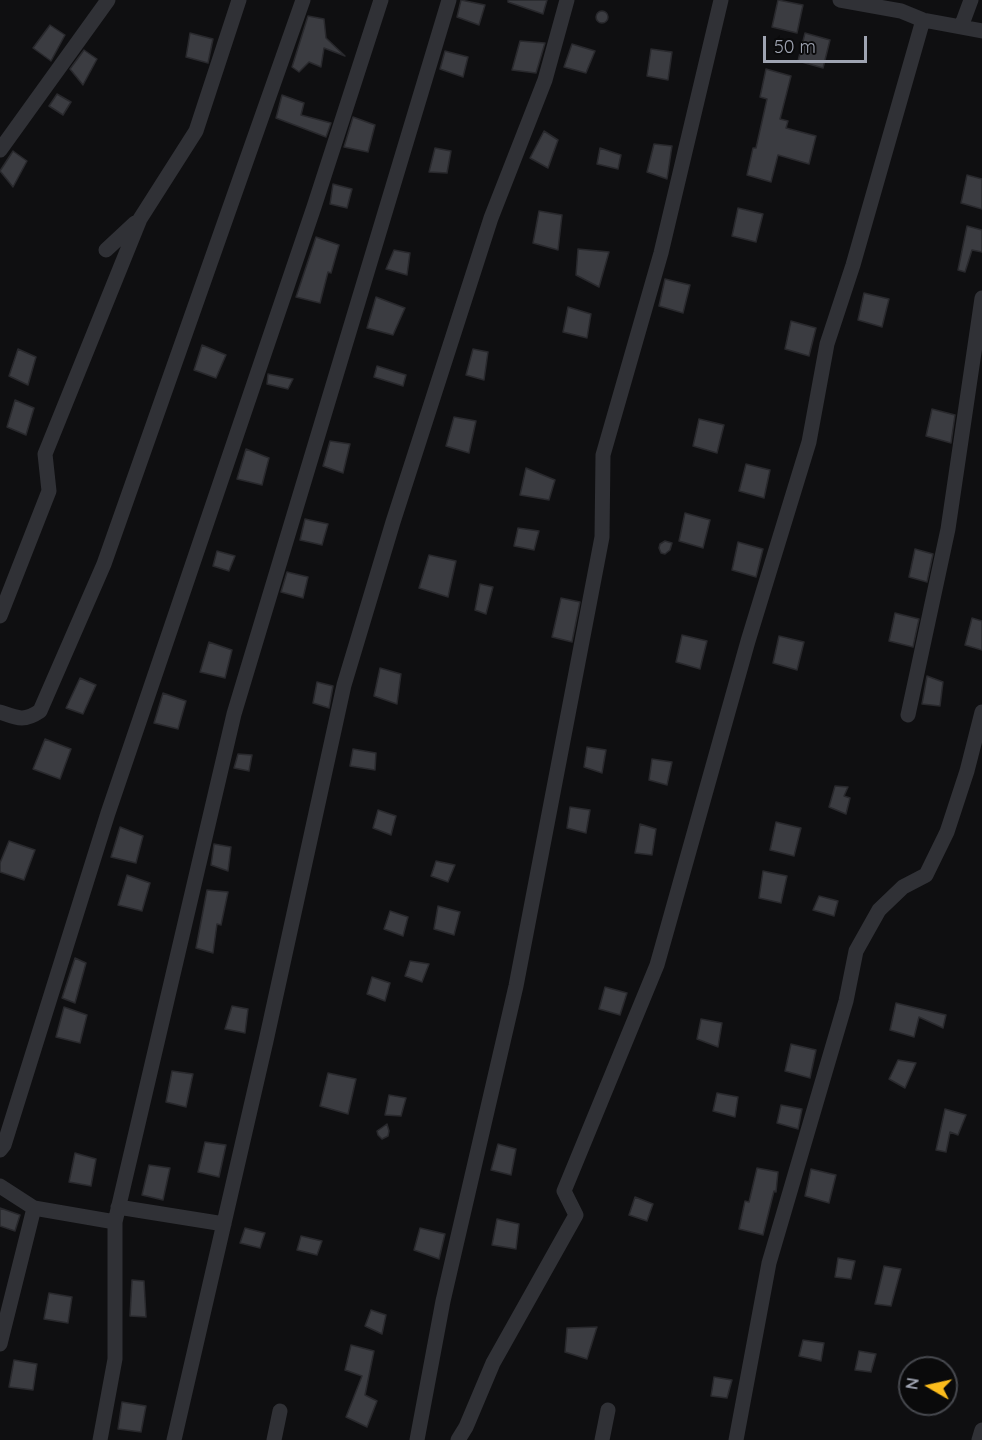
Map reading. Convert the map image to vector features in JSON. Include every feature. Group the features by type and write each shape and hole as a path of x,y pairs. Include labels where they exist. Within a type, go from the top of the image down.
{"street":[{"path":"0,150 108,0"},
{"path":"0,616 49,491 45,454 140,219 196,131 239,0"},
{"path":"0,712 16,718 30,718 40,711 104,564 303,0"},
{"path":"0,1150 4,1145 108,813 314,207 381,0"},
{"path":"100,1440 115,1359 116,1214 234,714 449,0"},
{"path":"174,1440 344,685 393,522 484,241 545,80 567,0"},
{"path":"417,1440 443,1301 516,986 602,537 603,455 661,253 720,0"},
{"path":"840,0 903,6 923,20 982,31"},
{"path":"961,27 971,0"},
{"path":"458,1440 493,1363 576,1215 564,1191 657,965 669,926 748,641 809,442 827,344 853,266 923,20"},
{"path":"106,250 140,219"},
{"path":"908,715 948,529 982,298"},
{"path":"736,1440 769,1263 846,1001 856,951 879,910 903,887 927,875 947,832 967,771 982,712"},
{"path":"0,1186 34,1208 224,1224"},
{"path":"0,1344 34,1208"},
{"path":"602,1440 608,1410"},
{"path":"274,1440 280,1411"},
{"path":"979,1440 982,1430"}],"building":[{"path":"461,0 485,5 479,25 457,17"},
{"path":"508,0 547,0 543,14 508,2"},
{"path":"778,0 803,5 797,33 772,27"},
{"path":"604,11 607,12 607,22 600,23 597,22 596,15 597,12"},
{"path":"308,16 324,19 326,38 345,56 324,48 321,67 309,62 299,72 292,67"},
{"path":"50,25 65,35 51,61 33,48"},
{"path":"190,33 213,39 208,63 186,57"},
{"path":"805,33 830,40 823,68 798,61"},
{"path":"520,41 545,43 536,73 512,70"},
{"path":"572,44 595,51 586,73 564,67"},
{"path":"651,49 672,52 668,80 647,76"},
{"path":"84,50 97,59 83,85 70,69"},
{"path":"445,51 468,57 463,77 440,69"},
{"path":"766,69 791,76 780,119 788,121 786,128 816,136 809,164 778,155 771,182 747,175 753,148 756,148 767,99 760,97"},
{"path":"57,94 71,102 63,115 49,106"},
{"path":"282,95 304,103 301,115 331,123 326,137 276,118"},
{"path":"353,117 375,125 368,152 344,147"},
{"path":"544,131 558,140 548,168 530,158"},
{"path":"654,144 672,146 667,179 647,172"},
{"path":"435,148 451,151 447,173 429,172"},
{"path":"600,148 621,155 618,169 597,164"},
{"path":"13,151 27,161 13,187 0,171"},
{"path":"967,175 982,179 982,209 961,203"},
{"path":"333,184 352,189 347,208 330,204"},
{"path":"738,208 763,214 756,242 732,236"},
{"path":"539,211 562,215 558,250 533,243"},
{"path":"967,226 982,230 982,252 972,250 965,272 958,270"},
{"path":"316,237 339,245 331,273 328,272 320,303 296,297"},
{"path":"578,249 609,252 599,287 576,275"},
{"path":"394,250 410,253 407,275 386,269"},
{"path":"665,279 690,285 683,313 659,306"},
{"path":"864,293 889,299 882,327 858,320"},
{"path":"376,297 405,308 393,335 367,328"},
{"path":"568,307 591,314 587,338 563,332"},
{"path":"791,321 816,328 809,356 785,349"},
{"path":"202,345 226,355 216,378 194,370"},
{"path":"18,349 36,357 28,385 9,376"},
{"path":"473,349 488,352 484,380 466,375"},
{"path":"377,366 406,375 403,386 374,377"},
{"path":"268,374 293,379 288,389 267,384"},
{"path":"15,400 34,408 26,435 7,427"},
{"path":"932,409 955,415 951,443 926,436"},
{"path":"454,417 476,421 469,453 446,446"},
{"path":"699,419 724,425 717,453 693,446"},
{"path":"330,441 350,444 343,473 323,466"},
{"path":"246,449 269,458 262,485 237,479"},
{"path":"746,464 770,470 764,498 739,491"},
{"path":"526,468 555,480 549,500 520,495"},
{"path":"685,513 710,520 703,548 679,541"},
{"path":"305,519 328,524 322,545 300,540"},
{"path":"518,528 539,531 534,550 514,546"},
{"path":"665,541 672,543 670,550 665,554 661,553 659,548 660,544"},
{"path":"738,542 763,549 756,577 732,570"},
{"path":"915,549 933,554 927,582 909,577"},
{"path":"217,551 235,556 229,571 213,566"},
{"path":"429,555 456,561 448,597 419,588"},
{"path":"287,572 308,577 303,598 281,592"},
{"path":"480,584 493,587 486,614 475,610"},
{"path":"561,598 580,602 572,642 552,637"},
{"path":"895,613 919,619 913,647 889,641"},
{"path":"972,618 982,621 982,650 965,645"},
{"path":"682,635 707,641 700,669 676,662"},
{"path":"779,636 804,642 797,670 773,663"},
{"path":"209,642 232,650 225,678 200,672"},
{"path":"380,668 401,674 397,704 374,696"},
{"path":"927,676 943,682 940,706 922,704"},
{"path":"80,678 96,685 83,714 66,708"},
{"path":"317,682 333,686 329,708 313,703"},
{"path":"163,693 186,701 178,729 154,723"},
{"path":"45,739 71,749 60,779 33,769"},
{"path":"587,747 606,750 602,773 584,767"},
{"path":"353,749 376,753 375,770 350,766"},
{"path":"238,754 252,755 249,771 234,768"},
{"path":"652,759 672,762 667,785 649,780"},
{"path":"835,786 848,787 844,796 850,798 846,814 829,807"},
{"path":"570,807 590,810 586,833 567,828"},
{"path":"378,810 396,816 391,835 373,828"},
{"path":"776,822 801,828 794,856 770,850"},
{"path":"640,824 656,829 652,855 635,853"},
{"path":"120,827 143,836 136,863 111,857"},
{"path":"9,841 35,850 24,880 0,872 0,863"},
{"path":"214,844 231,847 228,871 211,865"},
{"path":"436,861 455,865 448,882 431,876"},
{"path":"763,871 787,876 781,903 759,898"},
{"path":"127,875 150,883 142,911 118,905"},
{"path":"207,890 228,892 221,925 217,924 213,953 196,948"},
{"path":"819,896 838,901 834,916 813,910"},
{"path":"438,906 460,912 454,935 434,929"},
{"path":"390,911 408,917 403,936 384,929"},
{"path":"75,958 86,963 75,1003 62,998"},
{"path":"410,961 429,964 422,982 405,976"},
{"path":"372,977 390,983 385,1001 367,994"},
{"path":"605,987 627,993 620,1015 599,1009"},
{"path":"896,1003 946,1015 943,1028 919,1017 914,1037 890,1030"},
{"path":"232,1006 248,1009 245,1033 225,1029"},
{"path":"64,1007 87,1015 80,1043 56,1037"},
{"path":"701,1019 722,1023 718,1047 697,1039"},
{"path":"791,1044 816,1050 810,1078 785,1071"},
{"path":"898,1060 916,1063 905,1088 889,1079"},
{"path":"172,1071 193,1074 186,1107 166,1102"},
{"path":"328,1073 356,1079 348,1114 320,1106"},
{"path":"717,1093 738,1097 735,1117 713,1111"},
{"path":"389,1095 406,1098 401,1116 385,1115"},
{"path":"781,1105 802,1109 798,1129 777,1123"},
{"path":"945,1109 966,1115 958,1135 950,1132 946,1152 936,1150"},
{"path":"387,1124 388,1136 382,1139 377,1131"},
{"path":"205,1142 226,1145 219,1177 198,1172"},
{"path":"498,1144 516,1149 511,1175 491,1170"},
{"path":"75,1153 96,1159 91,1186 69,1182"},
{"path":"149,1165 170,1168 163,1200 142,1195"},
{"path":"757,1168 778,1172 776,1192 774,1191 763,1235 739,1229 745,1201 749,1202"},
{"path":"811,1169 836,1175 829,1203 805,1196"},
{"path":"635,1197 653,1204 647,1221 629,1215"},
{"path":"0,1208 20,1215 15,1231 0,1226"},
{"path":"497,1219 519,1224 516,1249 492,1245"},
{"path":"245,1228 265,1233 260,1248 240,1243"},
{"path":"420,1228 445,1234 439,1259 414,1250"},
{"path":"301,1236 322,1241 317,1255 297,1250"},
{"path":"838,1258 855,1261 851,1279 835,1277"},
{"path":"884,1266 901,1269 891,1306 875,1304"},
{"path":"132,1280 144,1281 146,1317 130,1316"},
{"path":"49,1293 72,1297 68,1323 44,1319"},
{"path":"371,1310 386,1315 382,1334 365,1326"},
{"path":"597,1327 587,1359 565,1352 567,1328"},
{"path":"803,1340 824,1343 821,1361 799,1356"},
{"path":"351,1345 374,1351 365,1395 377,1401 367,1427 346,1417 362,1376 345,1370"},
{"path":"859,1351 876,1354 871,1372 855,1370"},
{"path":"14,1360 37,1364 33,1390 9,1387"},
{"path":"714,1377 732,1380 727,1398 711,1396"},
{"path":"122,1402 146,1406 141,1432 118,1429"}]}
